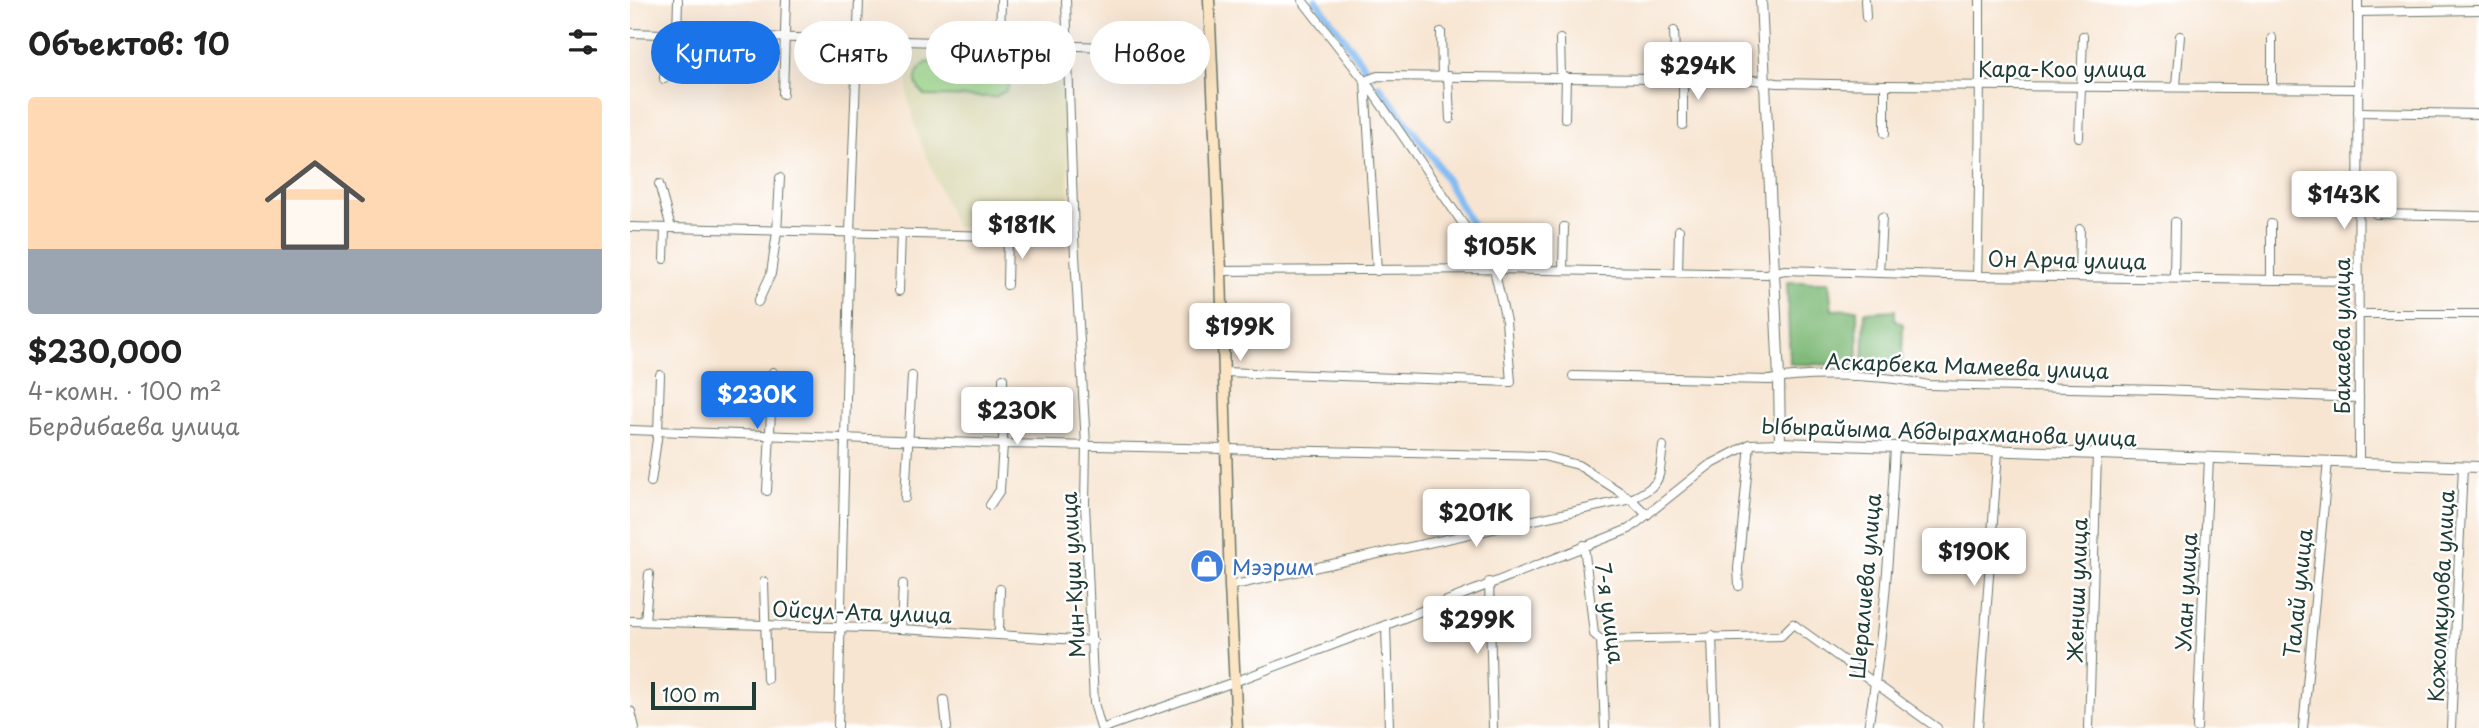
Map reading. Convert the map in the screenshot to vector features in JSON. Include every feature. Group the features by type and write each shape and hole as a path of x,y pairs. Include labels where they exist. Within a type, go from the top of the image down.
{"main road":[{"path":"1209,0 1222,271 1230,586 1237,728"}],"street":[{"path":"675,21 678,0"},
{"path":"783,94 786,0"},
{"path":"858,21 859,0"},
{"path":"1001,0 1001,21"},
{"name":"Мин-Куш улица","path":"1066,0 1066,21"},
{"path":"1224,372 1511,382 1506,321 1494,269 1365,81 1302,0"},
{"path":"1761,0 1775,272 1780,443"},
{"path":"1865,0 1866,17"},
{"path":"1977,275 1981,142 1980,0"},
{"name":"Бакаева улица","path":"2358,0 2359,462"},
{"path":"2358,12 2479,10"},
{"path":"1675,31 1684,125"},
{"path":"1441,32 1450,118"},
{"path":"630,33 651,33"},
{"path":"2079,137 2083,36"},
{"path":"2176,86 2180,36"},
{"path":"780,37 794,37"},
{"path":"2272,38 2272,87"},
{"path":"1560,39 1565,118"},
{"path":"1076,46 1211,50"},
{"name":"Кара-Коо улица","path":"1365,81 1378,76 1445,76 1885,85 2358,89"},
{"path":"1365,81 1377,271"},
{"path":"838,728 855,84"},
{"name":"Мин-Куш улица","path":"1068,84 1086,445 1085,504 1094,703 1103,728"},
{"path":"1885,85 1885,133"},
{"path":"2358,112 2479,114"},
{"path":"758,302 771,274 780,178"},
{"path":"659,184 668,228 664,259"},
{"path":"2376,214 2479,216"},
{"path":"1879,273 1882,217"},
{"path":"2174,277 2175,222"},
{"path":"2271,224 2271,280"},
{"path":"630,227 1074,238"},
{"path":"1563,270 1564,227"},
{"path":"2080,229 2080,277"},
{"path":"1678,272 1679,230"},
{"path":"899,291 901,233"},
{"path":"1007,285 1008,236"},
{"name":"Он Арча улица","path":"1222,271 1494,269 1766,274 1785,270 2359,281"},
{"path":"2359,314 2479,314"},
{"path":"767,491 773,372"},
{"path":"652,482 658,432 660,375"},
{"path":"905,498 912,376"},
{"name":"Аскарбека Мамеева улица","path":"1573,376 1770,380 1878,378 1902,379 1927,386 2162,390 2359,398"},
{"path":"990,505 1000,490 1003,378"},
{"path":"630,430 1003,444 1543,456 1577,465 1631,499 1647,515"},
{"path":"1739,586 1738,569 1750,444"},
{"name":"Ыбырайыма Абдырахманова улица","path":"1103,728 1387,625 1629,528 1708,466 1750,444 2479,467"},
{"path":"1230,586 1631,499 1651,489 1656,483 1663,446"},
{"name":"Шералиева улица","path":"1868,728 1888,565 1895,447"},
{"path":"1978,728 1998,451"},
{"name":"Жениш улица","path":"2089,728 2097,454"},
{"name":"Улан улица","path":"2197,728 2209,458"},
{"name":"Талай улица","path":"2302,728 2328,461"},
{"name":"Кожомкулова улица","path":"2451,728 2463,466"},
{"name":"7-я улица","path":"1584,545 1594,634 1601,640 1605,728"},
{"path":"645,621 649,574"},
{"path":"764,582 767,679"},
{"path":"1489,582 1493,728"},
{"path":"901,629 903,584"},
{"path":"999,634 1000,589"},
{"name":"Ойсул-Ата улица","path":"630,621 901,629 1093,641"},
{"path":"1601,640 1781,636 1793,624 1937,728"},
{"path":"1387,625 1389,728"},
{"path":"1712,636 1715,728"},
{"path":"944,700 947,728"}],"shaded area":[{"path":"912,50 926,51 926,84 1065,84 1070,230 955,227 916,130 908,99 908,84 912,84"}],"green space":[{"path":"926,64 926,84 1008,84 1007,90 995,97 925,96 916,82 919,69"},
{"path":"1787,282 1829,282 1832,310 1857,309 1858,365 1790,364"},
{"path":"1895,310 1895,320 1903,324 1902,366 1863,365 1865,312"}],"waterway":[{"path":"1316,0 1371,76"},
{"path":"1379,86 1435,160 1473,227"}],"place":[{"name":"Мээрим","path":"1207,566"}]}
